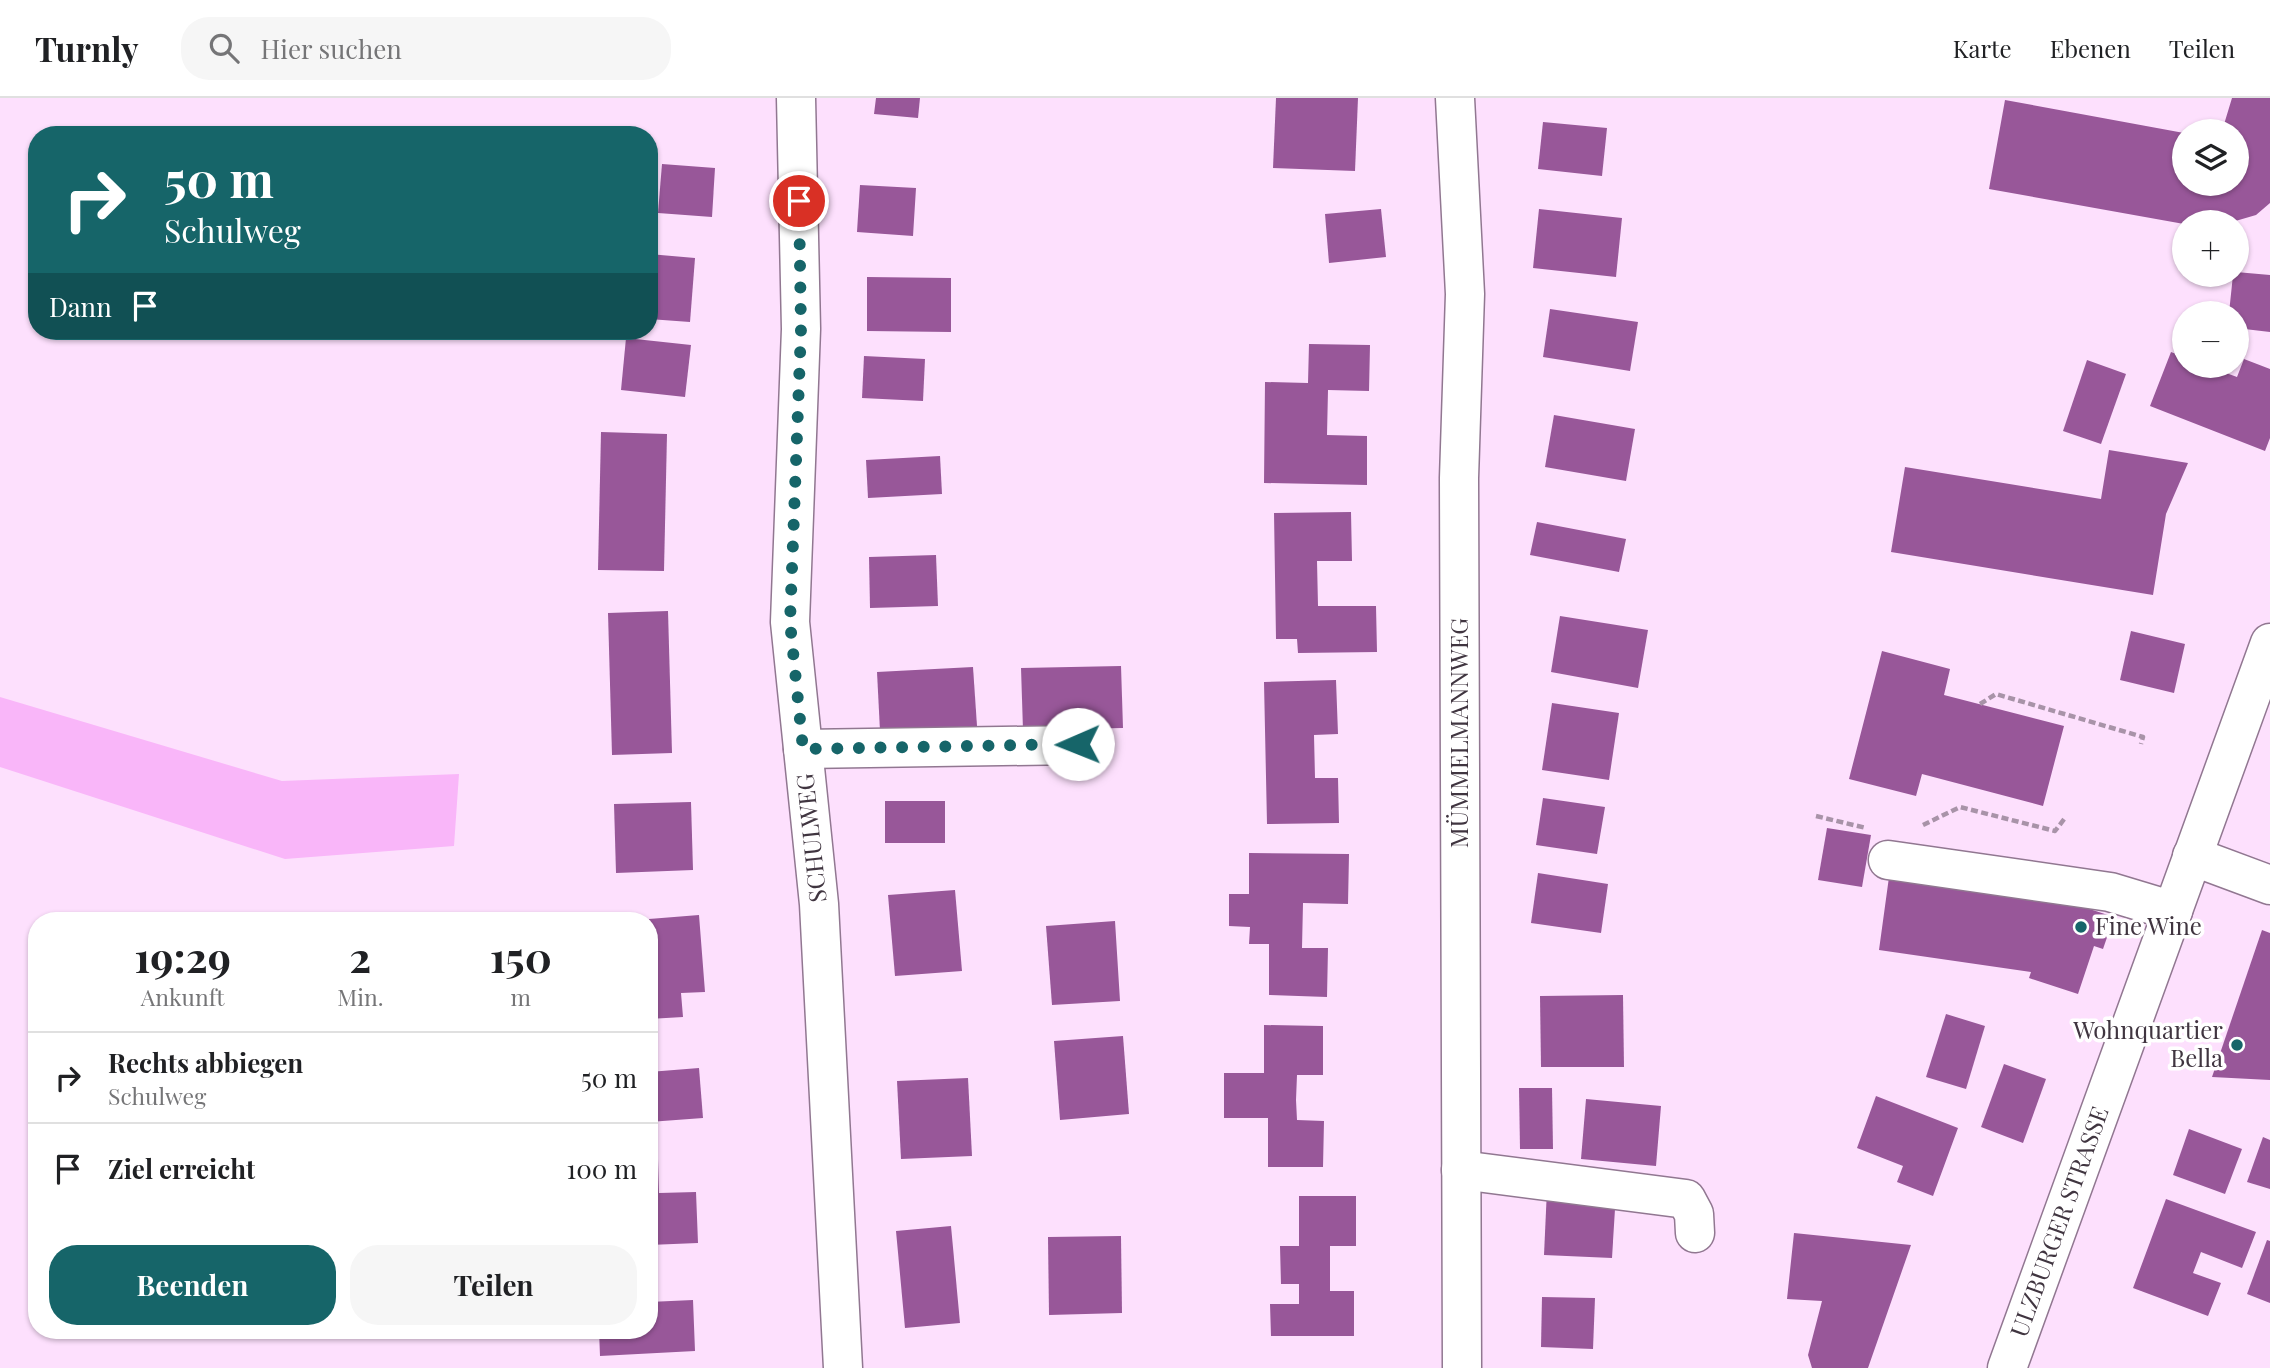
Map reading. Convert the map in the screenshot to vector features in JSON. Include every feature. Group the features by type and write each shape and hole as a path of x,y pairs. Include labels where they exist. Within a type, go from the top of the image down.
{"street":[{"name":"SCHULWEG","path":"796,98 801,329 790,622 819,904 843,1368"},
{"name":"MÜMMELMANNWEG","path":"1455,98 1465,294 1460,478 1462,1368"},
{"name":"ULZBURGER STRASSE","path":"2007,1368 2270,643"},
{"path":"803,749 1078,744"},
{"path":"1882,846 2110,892 2173,911"},
{"path":"2192,856 2270,885"},
{"path":"1461,1170 1686,1199 1694,1214 1695,1233"}],"path":[{"path":"1980,704 1996,694 2143,737 2141,744"},
{"path":"1912,831 1960,807 2055,831 2065,818"},
{"path":"1816,816 1882,846"}],"shaded area":[{"path":"0,697 282,781 459,774 454,846 285,859 0,767"}],"building":[{"path":"876,98 920,98 918,118 874,114"},
{"path":"1276,98 1358,98 1355,171 1273,168"},
{"path":"2232,98 2270,98 2270,203 2256,215 2249,217 2249,210 2172,210 2172,222 1989,189 2005,100 2172,131 2172,196 2249,196 2249,119 2226,119"},
{"path":"1543,122 1607,128 1602,176 1538,169"},
{"path":"662,164 715,168 712,217 658,213"},
{"path":"860,185 916,188 913,236 857,232"},
{"path":"1381,209 1386,257 1329,263 1325,214"},
{"path":"1539,209 1622,218 1616,277 1533,268"},
{"path":"658,255 695,258 690,322 658,320"},
{"path":"2249,273 2270,275 2270,332 2249,330 2249,301 2230,301 2232,287 2249,287"},
{"path":"867,277 951,278 951,332 867,331"},
{"path":"1550,309 1638,322 1630,371 1543,357"},
{"path":"626,340 691,345 685,397 621,390"},
{"path":"1309,344 1370,345 1369,391 1328,390 1327,435 1367,436 1367,485 1264,483 1265,382 1308,383"},
{"path":"2171,352 2172,378 2249,378 2249,361 2270,369 2270,438 2265,451 2150,406"},
{"path":"864,356 925,359 923,401 862,398"},
{"path":"2087,360 2126,374 2101,444 2063,431"},
{"path":"1554,415 1635,429 1626,481 1545,467"},
{"path":"601,432 667,434 664,571 598,570"},
{"path":"2109,450 2188,463 2166,514 2153,595 1891,552 1905,467 2101,499"},
{"path":"940,456 942,494 868,498 866,460"},
{"path":"1351,512 1352,561 1317,561 1318,606 1376,606 1377,652 1298,653 1297,639 1276,639 1274,513"},
{"path":"1537,522 1626,539 1619,572 1530,555"},
{"path":"936,555 938,606 870,608 869,557"},
{"path":"668,611 672,753 612,755 608,613"},
{"path":"1560,616 1648,630 1638,688 1551,672"},
{"path":"2131,631 2185,644 2174,693 2120,680"},
{"path":"1882,651 1950,669 1944,695 2064,726 2043,806 1922,774 1916,796 1849,779"},
{"path":"1121,666 1123,728 1023,730 1021,668"},
{"path":"973,667 977,726 880,731 877,672"},
{"path":"1336,680 1338,734 1314,735 1315,778 1338,778 1339,823 1267,824 1264,682"},
{"path":"1552,703 1619,713 1609,780 1542,770"},
{"path":"1543,798 1605,807 1597,854 1536,845"},
{"path":"885,801 945,801 945,843 885,843"},
{"path":"691,802 693,870 616,873 614,804"},
{"path":"1827,828 1871,835 1862,887 1818,880"},
{"path":"1249,853 1349,854 1348,904 1303,903 1302,948 1328,948 1327,997 1269,995 1269,944 1249,944 1250,927 1229,926 1229,894 1249,894"},
{"path":"1538,873 1608,884 1601,933 1531,923"},
{"path":"1889,877 2056,898 2114,917 2103,949 2094,946 2078,994 2029,978 2031,972 1879,950"},
{"path":"955,890 962,971 895,976 888,895"},
{"path":"699,915 705,992 681,993 683,1017 658,1018 658,918"},
{"path":"1115,921 1120,1001 1052,1005 1046,926"},
{"path":"2262,930 2270,933 2270,1080 2212,1077"},
{"path":"1623,995 1624,1067 1541,1067 1540,996"},
{"path":"1946,1014 1985,1026 1966,1089 1926,1077"},
{"path":"1264,1025 1323,1026 1323,1075 1297,1075 1296,1100 1297,1120 1324,1121 1323,1167 1268,1167 1268,1118 1224,1118 1224,1073 1264,1073"},
{"path":"1123,1036 1129,1114 1060,1120 1054,1041"},
{"path":"2004,1064 2046,1079 2023,1143 1981,1127"},
{"path":"699,1068 703,1118 658,1121 658,1071"},
{"path":"968,1078 972,1156 901,1159 897,1081"},
{"path":"1519,1088 1552,1088 1553,1149 1520,1149"},
{"path":"1876,1096 1958,1128 1933,1196 1897,1182 1903,1166 1857,1148"},
{"path":"1586,1099 1661,1106 1656,1166 1581,1159"},
{"path":"2189,1129 2242,1149 2225,1194 2173,1175"},
{"path":"2263,1137 2270,1140 2270,1189 2247,1182"},
{"path":"658,1159 659,1193 696,1192 698,1243 658,1245"},
{"path":"1547,1189 1616,1192 1612,1258 1544,1255"},
{"path":"1299,1196 1356,1196 1356,1246 1330,1246 1330,1291 1354,1291 1354,1336 1271,1336 1270,1304 1299,1304 1299,1284 1281,1284 1280,1246 1299,1246"},
{"path":"2166,1199 2256,1232 2242,1268 2201,1252 2193,1273 2221,1283 2208,1316 2133,1288"},
{"path":"951,1226 960,1323 905,1328 896,1231"},
{"path":"1794,1233 1911,1245 1868,1368 1812,1368 1808,1355 1822,1301 1787,1299"},
{"path":"1121,1236 1122,1313 1049,1315 1048,1237"},
{"path":"2267,1240 2270,1241 2270,1303 2247,1294"},
{"path":"1542,1297 1595,1298 1593,1349 1541,1347"},
{"path":"693,1300 695,1351 600,1356 599,1339 658,1339 658,1302"}],"place":[{"name":"Fine Wine","path":"2081,927"},
{"name":"Wohnquartier Bella","path":"2237,1045"}],"route":[{"path":"799,201 801,329 790,622 803,749 1078,744"}]}
